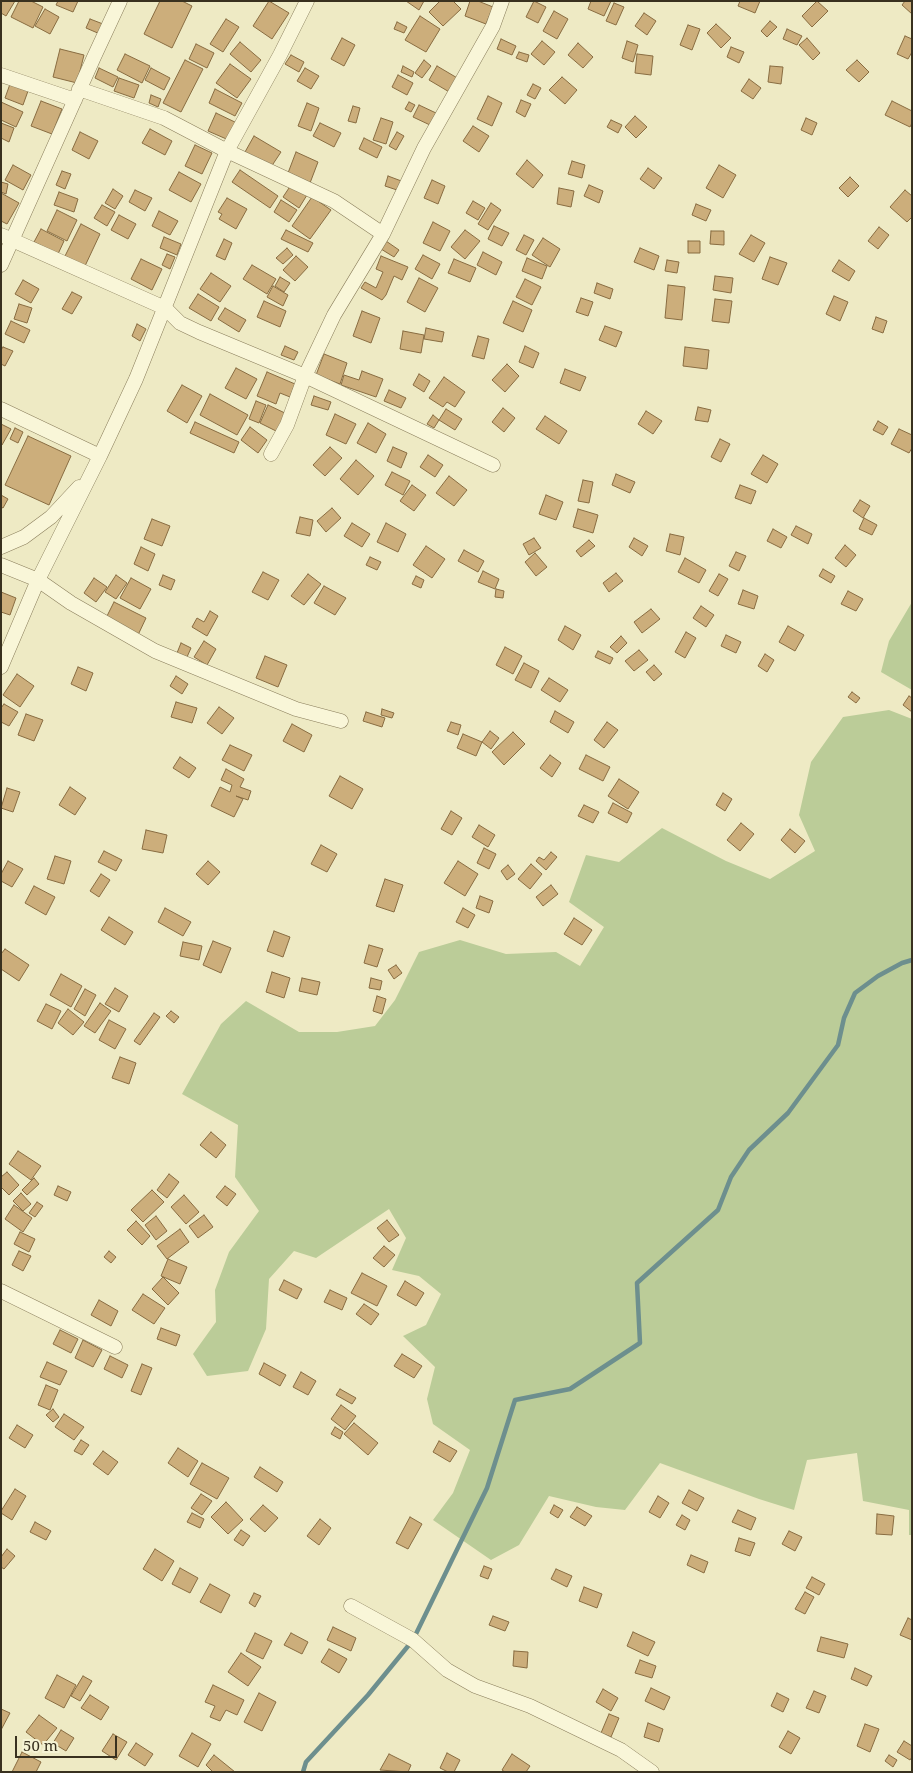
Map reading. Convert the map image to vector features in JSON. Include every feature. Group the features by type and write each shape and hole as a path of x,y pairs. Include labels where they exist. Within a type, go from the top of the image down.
{"street":[{"path":"1,265 7,237 120,1"},
{"path":"1,667 38,580 136,379 228,151 307,1"},
{"path":"271,454 287,425 305,376 334,315 383,234 424,148 493,26 502,1"},
{"path":"1,75 164,118 228,151 334,201 383,234"},
{"path":"7,237 165,308 180,323 305,376 493,465"},
{"path":"1,409 100,456"},
{"path":"1,547 24,537 51,517 89,477"},
{"path":"1,564 38,580 71,603 155,652 296,709 341,721"},
{"path":"1,1291 115,1347"},
{"path":"351,1606 413,1640 447,1670 475,1686 530,1706 621,1750 652,1772"}],"green space":[{"path":"912,602 912,690 881,672 889,641"},
{"path":"889,710 912,719 912,1535 909,1535 909,1510 863,1501 857,1453 807,1460 794,1510 660,1463 625,1510 596,1507 549,1496 519,1545 491,1560 433,1520 453,1493 470,1450 433,1424 427,1399 435,1367 403,1336 426,1325 441,1294 419,1276 392,1270 406,1238 389,1209 316,1258 294,1251 269,1279 266,1329 248,1371 207,1376 193,1354 216,1322 215,1290 229,1252 259,1211 235,1177 238,1125 182,1094 221,1024 246,1001 299,1032 337,1032 375,1026 395,1000 419,952 460,940 506,954 556,952 580,966 604,927 569,902 586,855 619,862 662,828 726,861 770,879 815,851 799,815 811,762 843,717"}],"building":[{"path":"1,1 15,1 6,16 1,13"},
{"path":"19,1 31,1 43,7 33,28 11,17"},
{"path":"58,1 78,1 73,12 56,5"},
{"path":"160,1 182,1 192,6 172,48 144,34"},
{"path":"269,1 289,13 272,39 253,26"},
{"path":"406,1 424,1 419,10"},
{"path":"440,1 453,1 461,9 443,26 429,12"},
{"path":"470,1 478,1 493,7 486,24 465,16"},
{"path":"534,1 546,7 538,23 526,17"},
{"path":"591,1 611,1 604,16 588,9"},
{"path":"740,1 760,1 755,13 738,6"},
{"path":"817,1 828,11 812,27 802,16"},
{"path":"905,1 912,1 912,14 902,5"},
{"path":"614,3 624,7 616,25 606,21"},
{"path":"45,9 59,17 50,34 35,26"},
{"path":"554,11 568,19 557,39 543,31"},
{"path":"644,13 656,21 647,35 635,26"},
{"path":"420,16 440,29 426,52 405,40"},
{"path":"90,19 103,24 100,34 86,28"},
{"path":"226,19 239,27 223,52 210,44"},
{"path":"770,21 777,27 767,37 761,31"},
{"path":"397,22 407,27 404,33 394,29"},
{"path":"716,24 731,38 721,48 707,33"},
{"path":"688,25 700,29 692,50 680,45"},
{"path":"787,29 802,36 797,45 783,39"},
{"path":"905,36 912,39 912,52 908,59 897,54"},
{"path":"342,38 355,45 344,66 331,59"},
{"path":"807,38 820,53 813,60 799,45"},
{"path":"501,39 516,46 512,55 497,49"},
{"path":"542,41 555,52 544,65 531,54"},
{"path":"627,41 638,45 633,62 622,58"},
{"path":"240,42 261,60 251,72 230,54"},
{"path":"578,43 593,57 583,68 568,55"},
{"path":"196,44 214,53 207,68 189,59"},
{"path":"731,47 744,52 739,63 727,57"},
{"path":"60,49 84,55 77,83 53,77"},
{"path":"519,52 529,55 527,62 516,58"},
{"path":"125,54 150,66 142,83 117,70"},
{"path":"637,54 653,56 651,75 635,73"},
{"path":"291,55 304,62 299,72 285,64"},
{"path":"185,60 203,69 181,112 163,103"},
{"path":"424,60 431,66 422,78 415,73"},
{"path":"857,60 869,72 859,82 846,70"},
{"path":"230,64 251,79 237,98 216,83"},
{"path":"403,66 414,72 412,77 401,72"},
{"path":"437,66 459,79 451,93 429,80"},
{"path":"770,66 783,67 781,84 768,82"},
{"path":"99,68 118,77 113,87 95,78"},
{"path":"151,68 170,78 164,90 145,80"},
{"path":"305,68 319,76 311,89 297,81"},
{"path":"398,75 413,83 407,95 392,87"},
{"path":"562,77 577,90 565,104 549,90"},
{"path":"119,78 139,85 134,98 114,91"},
{"path":"749,79 761,88 753,99 741,91"},
{"path":"10,84 28,91 23,105 5,98"},
{"path":"533,84 541,88 535,99 527,95"},
{"path":"215,89 242,103 235,116 209,103"},
{"path":"151,95 161,99 158,107 149,103"},
{"path":"488,96 502,103 492,126 477,119"},
{"path":"521,100 531,104 525,117 516,112"},
{"path":"41,101 62,109 52,134 31,126"},
{"path":"892,101 912,111 910,127 885,115"},
{"path":"1,102 23,112 16,127 1,120"},
{"path":"409,102 415,105 411,112 405,109"},
{"path":"307,103 319,108 311,131 298,126"},
{"path":"419,105 436,113 430,125 413,117"},
{"path":"353,106 360,108 356,123 348,121"},
{"path":"216,113 239,124 231,141 208,131"},
{"path":"635,116 647,127 636,138 625,127"},
{"path":"381,118 393,122 386,144 373,140"},
{"path":"806,118 817,123 812,135 801,130"},
{"path":"611,120 622,125 618,133 607,127"},
{"path":"1,123 14,128 9,142 1,138"},
{"path":"320,123 341,133 334,147 313,136"},
{"path":"473,126 489,136 479,152 463,141"},
{"path":"150,129 172,141 165,155 142,143"},
{"path":"80,132 98,141 89,159 72,150"},
{"path":"397,132 404,136 396,150 389,146"},
{"path":"254,136 281,152 271,167 245,152"},
{"path":"364,138 382,147 377,158 359,149"},
{"path":"195,145 212,153 202,174 185,166"},
{"path":"296,152 318,162 310,183 288,173"},
{"path":"527,160 543,175 533,188 516,174"},
{"path":"572,161 585,165 582,178 568,174"},
{"path":"13,165 31,175 23,190 5,180"},
{"path":"719,165 736,175 723,198 706,188"},
{"path":"648,168 662,178 654,189 640,179"},
{"path":"240,170 278,196 270,208 232,182"},
{"path":"62,171 71,174 65,189 56,185"},
{"path":"179,172 201,184 191,202 169,190"},
{"path":"388,176 404,182 400,191 385,186"},
{"path":"850,177 859,186 848,197 839,188"},
{"path":"432,180 445,186 438,204 424,198"},
{"path":"1,182 8,184 6,194 1,192"},
{"path":"291,185 307,195 299,208 283,197"},
{"path":"589,185 603,191 599,203 584,196"},
{"path":"559,188 574,191 571,207 557,204"},
{"path":"113,189 123,196 115,209 105,203"},
{"path":"135,190 152,198 145,211 129,202"},
{"path":"905,190 912,196 912,217 907,222 890,207"},
{"path":"59,192 78,199 74,212 54,205"},
{"path":"1,193 19,203 7,224 1,221"},
{"path":"312,197 331,210 310,239 292,226"},
{"path":"227,198 247,209 236,229 219,219 222,214 218,212"},
{"path":"281,200 297,210 289,222 274,212"},
{"path":"473,201 485,208 478,220 466,213"},
{"path":"491,203 501,210 488,230 478,224"},
{"path":"696,204 711,210 706,221 692,215"},
{"path":"102,205 115,212 107,226 94,218"},
{"path":"57,210 77,220 67,241 47,231"},
{"path":"159,211 178,221 170,235 152,226"},
{"path":"119,215 136,224 128,239 111,230"},
{"path":"433,222 450,231 440,251 423,243"},
{"path":"81,224 100,234 85,266 65,256"},
{"path":"494,226 509,233 502,246 488,239"},
{"path":"879,227 889,235 878,249 868,241"},
{"path":"41,229 64,241 58,254 34,242"},
{"path":"286,230 313,243 308,252 281,239"},
{"path":"465,230 480,241 465,259 451,247"},
{"path":"711,231 724,231 724,245 710,244"},
{"path":"524,235 534,240 526,255 516,250"},
{"path":"751,235 765,243 754,262 739,254"},
{"path":"164,237 181,244 177,255 160,248"},
{"path":"543,238 560,249 550,267 532,255"},
{"path":"224,239 232,243 225,260 216,256"},
{"path":"386,241 399,250 394,257 381,249"},
{"path":"688,241 700,241 700,253 688,253"},
{"path":"287,248 293,255 283,264 276,258"},
{"path":"640,248 659,256 654,270 634,262"},
{"path":"483,252 502,262 496,275 477,265"},
{"path":"167,254 175,257 170,269 162,265"},
{"path":"423,255 440,264 432,279 415,269"},
{"path":"296,256 308,267 295,281 283,270"},
{"path":"381,256 408,267 402,280 394,276 382,300 361,288 365,282 376,288 383,272 376,269"},
{"path":"770,257 787,263 778,285 762,279"},
{"path":"527,258 547,266 542,279 522,271"},
{"path":"141,259 162,269 152,290 131,279"},
{"path":"454,259 476,268 470,282 448,273"},
{"path":"667,260 679,262 677,273 665,271"},
{"path":"839,260 855,271 849,281 832,271"},
{"path":"252,265 276,279 267,294 243,279"},
{"path":"211,273 231,286 220,302 200,289"},
{"path":"715,276 733,278 731,293 713,290"},
{"path":"280,277 290,283 284,292 275,286"},
{"path":"419,278 438,288 425,312 407,302"},
{"path":"525,279 541,287 532,305 516,297"},
{"path":"23,280 39,289 31,303 15,294"},
{"path":"597,283 613,289 610,299 594,293"},
{"path":"668,285 685,287 682,320 665,318"},
{"path":"273,286 288,295 283,306 267,297"},
{"path":"72,292 82,297 72,314 62,309"},
{"path":"198,294 219,307 211,321 189,308"},
{"path":"834,296 848,302 840,321 826,314"},
{"path":"581,298 593,302 588,316 576,312"},
{"path":"715,299 732,301 729,323 712,321"},
{"path":"264,301 286,311 280,327 257,317"},
{"path":"513,301 532,310 523,332 503,323"},
{"path":"19,304 32,308 27,323 14,319"},
{"path":"225,308 246,320 239,332 218,319"},
{"path":"362,311 380,318 371,343 353,336"},
{"path":"876,317 887,321 883,333 872,329"},
{"path":"11,321 30,330 24,343 5,334"},
{"path":"137,324 146,329 140,341 132,336"},
{"path":"605,326 622,332 616,347 599,340"},
{"path":"426,328 444,332 442,342 424,339"},
{"path":"403,331 424,335 421,353 400,349"},
{"path":"478,336 489,339 484,359 472,356"},
{"path":"285,346 298,352 294,360 281,355"},
{"path":"525,346 539,353 533,368 519,362"},
{"path":"3,347 13,351 5,366 1,364 1,350"},
{"path":"685,347 709,350 707,369 683,366"},
{"path":"324,354 347,363 340,384 316,375"},
{"path":"507,364 519,376 505,392 492,380"},
{"path":"236,368 257,379 246,399 225,388"},
{"path":"565,369 586,377 580,391 560,383"},
{"path":"362,371 383,379 376,397 341,385 344,375 359,380"},
{"path":"267,372 295,384 290,397 280,393 276,404 257,396"},
{"path":"419,374 430,381 424,392 413,385"},
{"path":"444,377 465,392 455,407 447,402 443,407 429,398"},
{"path":"182,385 202,396 187,423 167,411"},
{"path":"389,390 406,398 401,408 384,401"},
{"path":"210,394 248,415 237,435 200,415"},
{"path":"314,396 331,402 328,410 311,405"},
{"path":"256,401 266,405 259,423 249,419"},
{"path":"268,405 287,414 278,432 260,423"},
{"path":"698,407 711,410 708,422 695,420"},
{"path":"503,408 515,418 504,432 492,422"},
{"path":"446,409 462,419 455,430 439,420"},
{"path":"646,411 662,421 653,434 638,424"},
{"path":"335,414 356,424 346,444 326,435"},
{"path":"433,415 439,420 434,428 427,424"},
{"path":"545,416 567,431 559,444 536,429"},
{"path":"878,421 888,427 883,435 873,430"},
{"path":"195,422 239,442 234,453 190,433"},
{"path":"368,423 386,434 376,453 357,443"},
{"path":"1,424 11,429 2,445 1,444"},
{"path":"250,427 267,440 258,453 241,440"},
{"path":"15,428 23,432 18,443 10,439"},
{"path":"899,429 912,435 912,448 909,453 891,444"},
{"path":"28,436 71,456 49,505 5,485"},
{"path":"720,439 730,444 721,462 711,457"},
{"path":"330,447 342,458 325,476 313,465"},
{"path":"393,447 407,453 401,468 387,461"},
{"path":"428,455 443,465 435,477 420,467"},
{"path":"763,455 778,464 767,483 751,474"},
{"path":"356,460 374,476 358,495 340,479"},
{"path":"392,472 410,481 403,495 385,485"},
{"path":"616,474 635,482 630,493 612,485"},
{"path":"449,476 467,490 454,506 436,493"},
{"path":"583,480 593,482 589,503 578,501"},
{"path":"412,485 426,495 414,511 400,501"},
{"path":"740,485 756,491 751,504 735,498"},
{"path":"1,495 8,499 3,508 1,507"},
{"path":"546,495 563,502 556,520 539,514"},
{"path":"860,500 870,506 863,518 853,511"},
{"path":"332,508 341,518 326,532 317,521"},
{"path":"578,509 598,515 593,533 573,527"},
{"path":"300,517 313,520 310,536 296,533"},
{"path":"864,518 877,525 872,535 859,529"},
{"path":"152,519 170,526 162,546 144,539"},
{"path":"352,523 370,534 362,547 344,536"},
{"path":"386,523 406,534 398,552 377,542"},
{"path":"796,526 812,534 808,544 791,535"},
{"path":"773,529 787,537 781,548 767,541"},
{"path":"670,534 684,537 680,555 666,551"},
{"path":"534,538 541,548 529,555 523,544"},
{"path":"634,538 648,546 642,556 629,547"},
{"path":"589,540 595,546 581,557 576,551"},
{"path":"845,545 856,555 846,567 835,558"},
{"path":"426,546 445,559 432,578 413,565"},
{"path":"141,547 155,554 148,571 134,564"},
{"path":"464,550 484,561 478,572 458,561"},
{"path":"736,552 746,556 739,571 729,566"},
{"path":"535,553 547,567 536,576 525,562"},
{"path":"370,557 381,562 377,570 366,565"},
{"path":"685,558 706,570 699,583 678,572"},
{"path":"823,569 835,576 831,583 819,576"},
{"path":"483,571 499,579 495,589 478,582"},
{"path":"263,572 279,580 268,600 252,592"},
{"path":"616,573 623,581 609,592 603,583"},
{"path":"308,574 321,584 304,605 291,596"},
{"path":"719,574 728,579 718,596 709,591"},
{"path":"116,575 127,583 116,599 105,592"},
{"path":"163,575 175,580 171,590 159,585"},
{"path":"416,576 424,580 421,588 412,584"},
{"path":"94,578 107,587 96,602 84,593"},
{"path":"131,578 151,589 140,609 120,598"},
{"path":"324,586 346,598 335,615 314,603"},
{"path":"496,589 504,591 503,598 495,597"},
{"path":"743,590 758,596 754,609 738,604"},
{"path":"848,591 863,599 856,611 841,604"},
{"path":"1,592 16,598 10,615 1,612"},
{"path":"114,602 146,618 138,635 106,618"},
{"path":"701,606 714,615 706,627 693,618"},
{"path":"651,609 660,619 642,633 634,622"},
{"path":"210,611 218,616 207,636 192,627 197,618 204,622"},
{"path":"565,626 581,635 573,650 558,640"},
{"path":"788,626 804,635 795,651 779,642"},
{"path":"686,632 696,638 685,658 675,652"},
{"path":"726,635 741,642 736,653 721,646"},
{"path":"621,636 627,643 617,653 610,647"},
{"path":"204,641 216,649 207,665 194,657"},
{"path":"181,643 191,648 187,657 177,653"},
{"path":"505,647 522,656 513,674 496,665"},
{"path":"639,650 648,660 634,671 625,661"},
{"path":"598,651 613,658 610,664 595,657"},
{"path":"765,654 774,660 767,672 758,666"},
{"path":"265,656 287,665 278,687 256,678"},
{"path":"524,663 539,671 531,688 515,680"},
{"path":"654,665 662,674 654,681 646,672"},
{"path":"78,667 93,673 86,691 71,684"},
{"path":"17,674 34,686 20,707 3,695"},
{"path":"176,676 188,684 182,694 170,686"},
{"path":"549,678 568,690 560,702 541,690"},
{"path":"852,692 860,698 856,703 848,697"},
{"path":"909,696 912,698 912,712 903,705"},
{"path":"176,702 197,708 192,723 171,717"},
{"path":"4,704 18,712 9,726 1,722 1,708"},
{"path":"219,707 234,718 222,734 207,723"},
{"path":"382,709 394,713 392,718 381,715"},
{"path":"555,711 574,722 568,733 550,722"},
{"path":"366,712 385,718 382,727 363,721"},
{"path":"26,714 43,720 34,741 18,735"},
{"path":"451,722 461,725 458,735 447,731"},
{"path":"607,722 618,730 604,748 594,740"},
{"path":"292,724 312,735 304,752 283,741"},
{"path":"490,731 499,738 491,749 482,742"},
{"path":"513,732 525,744 504,765 492,752"},
{"path":"463,734 482,742 476,756 457,748"},
{"path":"230,745 252,755 244,771 222,760"},
{"path":"550,755 561,763 552,777 540,768"},
{"path":"586,755 610,767 603,781 579,769"},
{"path":"180,757 196,768 189,778 173,768"},
{"path":"226,769 244,779 240,787 251,791 248,800 236,796 243,799 234,817 211,806 220,787 230,792 232,785 221,780"},
{"path":"340,776 363,789 352,809 329,796"},
{"path":"619,779 639,792 628,809 608,796"},
{"path":"70,787 86,798 75,815 59,805"},
{"path":"7,788 20,792 13,812 1,808"},
{"path":"723,793 732,799 725,811 716,805"},
{"path":"613,803 632,813 627,823 608,813"},
{"path":"584,805 599,812 593,823 578,816"},
{"path":"451,811 462,818 452,835 441,829"},
{"path":"741,823 754,834 740,851 727,840"},
{"path":"479,825 495,835 488,847 472,837"},
{"path":"790,829 805,841 795,853 781,840"},
{"path":"146,830 167,835 163,853 142,849"},
{"path":"321,845 337,854 327,872 311,864"},
{"path":"484,848 496,854 489,869 477,863"},
{"path":"104,851 122,860 116,871 98,862"},
{"path":"551,852 557,857 546,870 536,861 539,857 544,860"},
{"path":"55,856 71,861 64,884 47,879"},
{"path":"8,861 23,869 12,887 1,881 1,874"},
{"path":"208,861 220,872 208,885 196,874"},
{"path":"458,861 478,874 465,896 444,883"},
{"path":"531,864 542,874 530,889 518,879"},
{"path":"508,865 515,874 507,880 501,871"},
{"path":"101,874 110,880 99,897 90,891"},
{"path":"385,879 403,885 394,912 376,906"},
{"path":"551,885 558,894 543,906 536,897"},
{"path":"34,886 55,897 46,915 25,903"},
{"path":"480,896 493,901 489,913 476,908"},
{"path":"165,908 191,922 183,936 158,922"},
{"path":"463,908 475,915 468,928 456,922"},
{"path":"109,917 133,932 125,945 101,930"},
{"path":"574,918 592,930 582,945 564,934"},
{"path":"274,931 290,937 283,957 267,951"},
{"path":"213,941 231,948 221,973 203,965"},
{"path":"183,942 202,946 199,960 180,956"},
{"path":"369,945 383,949 377,967 364,963"},
{"path":"5,949 29,965 19,981 1,969 1,954"},
{"path":"396,965 402,973 394,979 388,970"},
{"path":"272,972 290,978 284,998 266,992"},
{"path":"61,974 82,986 71,1007 50,995"},
{"path":"302,978 320,982 317,995 299,991"},
{"path":"371,978 382,981 380,990 369,988"},
{"path":"115,988 128,996 119,1012 105,1004"},
{"path":"85,989 96,995 85,1016 74,1009"},
{"path":"377,996 386,999 382,1014 373,1011"},
{"path":"100,1003 111,1011 95,1033 84,1026"},
{"path":"46,1004 61,1011 52,1029 37,1021"},
{"path":"68,1009 84,1022 73,1035 58,1023"},
{"path":"171,1011 179,1017 174,1023 166,1016"},
{"path":"154,1013 160,1017 140,1045 134,1041"},
{"path":"109,1020 126,1029 115,1049 99,1040"},
{"path":"120,1057 136,1063 129,1084 112,1078"},
{"path":"211,1132 226,1145 216,1158 200,1145"},
{"path":"18,1151 41,1166 31,1180 9,1164"},
{"path":"7,1172 19,1185 9,1195 1,1187 1,1177"},
{"path":"169,1174 179,1182 167,1198 157,1190"},
{"path":"34,1178 39,1184 27,1195 22,1190"},
{"path":"58,1186 71,1192 67,1201 54,1195"},
{"path":"225,1186 236,1194 227,1206 216,1197"},
{"path":"152,1190 164,1202 143,1222 131,1210"},
{"path":"21,1193 31,1204 23,1211 13,1201"},
{"path":"184,1195 199,1212 186,1224 171,1207"},
{"path":"37,1202 43,1206 35,1217 29,1213"},
{"path":"14,1205 32,1218 23,1232 5,1219"},
{"path":"204,1215 213,1227 198,1238 189,1226"},
{"path":"156,1216 167,1231 156,1240 145,1225"},
{"path":"387,1220 399,1235 389,1242 377,1228"},
{"path":"136,1221 150,1236 142,1245 127,1230"},
{"path":"180,1229 189,1242 167,1259 157,1246"},
{"path":"20,1232 35,1239 29,1252 14,1244"},
{"path":"384,1246 395,1255 384,1267 373,1258"},
{"path":"19,1251 31,1256 23,1271 12,1265"},
{"path":"109,1251 116,1257 111,1263 104,1257"},
{"path":"168,1259 187,1267 180,1284 161,1276"},
{"path":"362,1273 387,1286 377,1306 351,1293"},
{"path":"163,1277 179,1293 168,1305 152,1289"},
{"path":"284,1280 302,1289 297,1299 279,1290"},
{"path":"405,1281 424,1293 416,1306 397,1295"},
{"path":"330,1290 347,1298 342,1310 324,1302"},
{"path":"143,1294 165,1308 154,1324 132,1310"},
{"path":"99,1300 118,1311 111,1326 91,1315"},
{"path":"364,1304 379,1314 371,1325 356,1314"},
{"path":"161,1328 180,1335 176,1346 157,1339"},
{"path":"60,1330 78,1339 71,1353 53,1344"},
{"path":"83,1340 102,1350 93,1367 75,1358"},
{"path":"402,1354 422,1366 414,1378 394,1366"},
{"path":"110,1356 128,1365 122,1378 104,1369"},
{"path":"47,1362 67,1371 60,1385 40,1377"},
{"path":"264,1363 286,1375 280,1386 259,1374"},
{"path":"142,1364 152,1368 141,1395 131,1391"},
{"path":"301,1372 316,1381 308,1395 293,1387"},
{"path":"46,1385 58,1390 50,1410 38,1405"},
{"path":"340,1389 356,1398 352,1404 336,1395"},
{"path":"341,1405 356,1416 345,1430 331,1419"},
{"path":"53,1409 59,1417 53,1422 46,1415"},
{"path":"64,1414 84,1427 74,1440 55,1427"},
{"path":"354,1423 378,1443 368,1455 344,1434"},
{"path":"17,1425 33,1435 25,1448 9,1438"},
{"path":"335,1427 343,1432 340,1439 331,1434"},
{"path":"81,1440 89,1445 82,1455 74,1451"},
{"path":"439,1441 457,1451 450,1462 433,1452"},
{"path":"178,1448 198,1461 188,1477 168,1463"},
{"path":"103,1451 118,1462 108,1475 93,1464"},
{"path":"202,1463 229,1478 217,1499 190,1484"},
{"path":"260,1467 283,1482 277,1492 254,1477"},
{"path":"15,1489 26,1496 12,1520 1,1513 1,1511"},
{"path":"689,1490 704,1498 697,1511 682,1503"},
{"path":"201,1494 212,1501 202,1515 191,1508"},
{"path":"658,1496 669,1503 660,1518 649,1512"},
{"path":"226,1502 243,1520 228,1534 211,1517"},
{"path":"263,1505 278,1518 265,1532 250,1519"},
{"path":"554,1505 563,1510 558,1518 550,1513"},
{"path":"577,1507 592,1516 585,1526 570,1517"},
{"path":"738,1510 756,1518 751,1530 732,1522"},
{"path":"192,1513 204,1519 200,1528 187,1522"},
{"path":"877,1514 894,1516 892,1535 876,1534"},
{"path":"682,1515 690,1520 685,1530 676,1525"},
{"path":"410,1517 422,1524 408,1549 396,1543"},
{"path":"320,1519 331,1528 319,1545 307,1536"},
{"path":"35,1522 51,1531 46,1540 30,1532"},
{"path":"241,1530 250,1536 243,1546 234,1540"},
{"path":"789,1531 802,1537 795,1551 782,1544"},
{"path":"739,1538 755,1543 750,1556 735,1551"},
{"path":"7,1549 15,1556 4,1569 1,1567 1,1557"},
{"path":"155,1549 174,1561 162,1581 143,1569"},
{"path":"691,1555 708,1562 704,1573 687,1565"},
{"path":"484,1566 492,1569 488,1579 480,1576"},
{"path":"180,1568 198,1578 190,1593 172,1584"},
{"path":"556,1569 572,1576 567,1587 551,1579"},
{"path":"812,1577 825,1584 819,1595 806,1588"},
{"path":"210,1584 230,1595 221,1613 200,1602"},
{"path":"584,1587 602,1594 597,1608 579,1601"},
{"path":"805,1592 814,1597 805,1614 795,1609"},
{"path":"254,1593 261,1596 255,1607 249,1603"},
{"path":"493,1616 509,1622 505,1631 489,1625"},
{"path":"908,1618 912,1620 912,1640 900,1635"},
{"path":"333,1627 356,1638 351,1651 327,1640"},
{"path":"633,1632 655,1642 648,1656 627,1646"},
{"path":"255,1633 272,1641 263,1659 246,1651"},
{"path":"291,1633 308,1642 302,1654 284,1645"},
{"path":"821,1637 848,1644 844,1658 817,1651"},
{"path":"329,1649 347,1659 339,1673 321,1662"},
{"path":"514,1651 528,1652 527,1668 513,1666"},
{"path":"241,1653 261,1667 248,1686 228,1672"},
{"path":"640,1660 656,1666 652,1678 635,1673"},
{"path":"855,1668 872,1676 867,1686 851,1679"},
{"path":"57,1675 76,1685 64,1708 45,1698"},
{"path":"83,1676 92,1681 80,1701 71,1696"},
{"path":"213,1685 244,1700 237,1715 226,1710 220,1721 210,1717 215,1706 205,1702"},
{"path":"651,1688 670,1697 664,1710 645,1701"},
{"path":"603,1689 618,1698 611,1711 596,1702"},
{"path":"814,1691 826,1696 819,1713 806,1708"},
{"path":"259,1693 276,1702 262,1731 244,1722"},
{"path":"777,1693 789,1699 783,1712 771,1706"},
{"path":"90,1695 109,1707 101,1720 81,1708"},
{"path":"1,1709 10,1713 1,1730"},
{"path":"609,1714 619,1718 611,1737 601,1733"},
{"path":"39,1715 57,1728 43,1745 26,1732"},
{"path":"648,1723 663,1729 659,1742 644,1737"},
{"path":"865,1724 879,1729 870,1752 857,1746"},
{"path":"61,1730 74,1738 66,1751 53,1743"},
{"path":"788,1731 800,1738 791,1754 779,1747"},
{"path":"192,1733 211,1744 198,1767 179,1756"},
{"path":"113,1734 127,1742 116,1760 102,1751"},
{"path":"904,1741 912,1746 912,1757 910,1760 897,1752"},
{"path":"136,1743 153,1754 145,1766 128,1755"},
{"path":"22,1752 41,1762 36,1772 12,1772"},
{"path":"447,1753 460,1760 454,1772 448,1772 440,1768"},
{"path":"389,1754 411,1765 408,1772 380,1770"},
{"path":"512,1754 530,1766 526,1772 505,1772 502,1770"},
{"path":"214,1755 235,1772 213,1772 206,1765"},
{"path":"889,1755 897,1760 893,1767 885,1761"}],"waterway":[{"path":"303,1772 306,1762 368,1695 413,1640 487,1488 515,1400 570,1389 640,1343 637,1283 718,1210 731,1177 749,1150 788,1113 838,1045 844,1018 855,993 878,976 902,963 912,960"}]}
